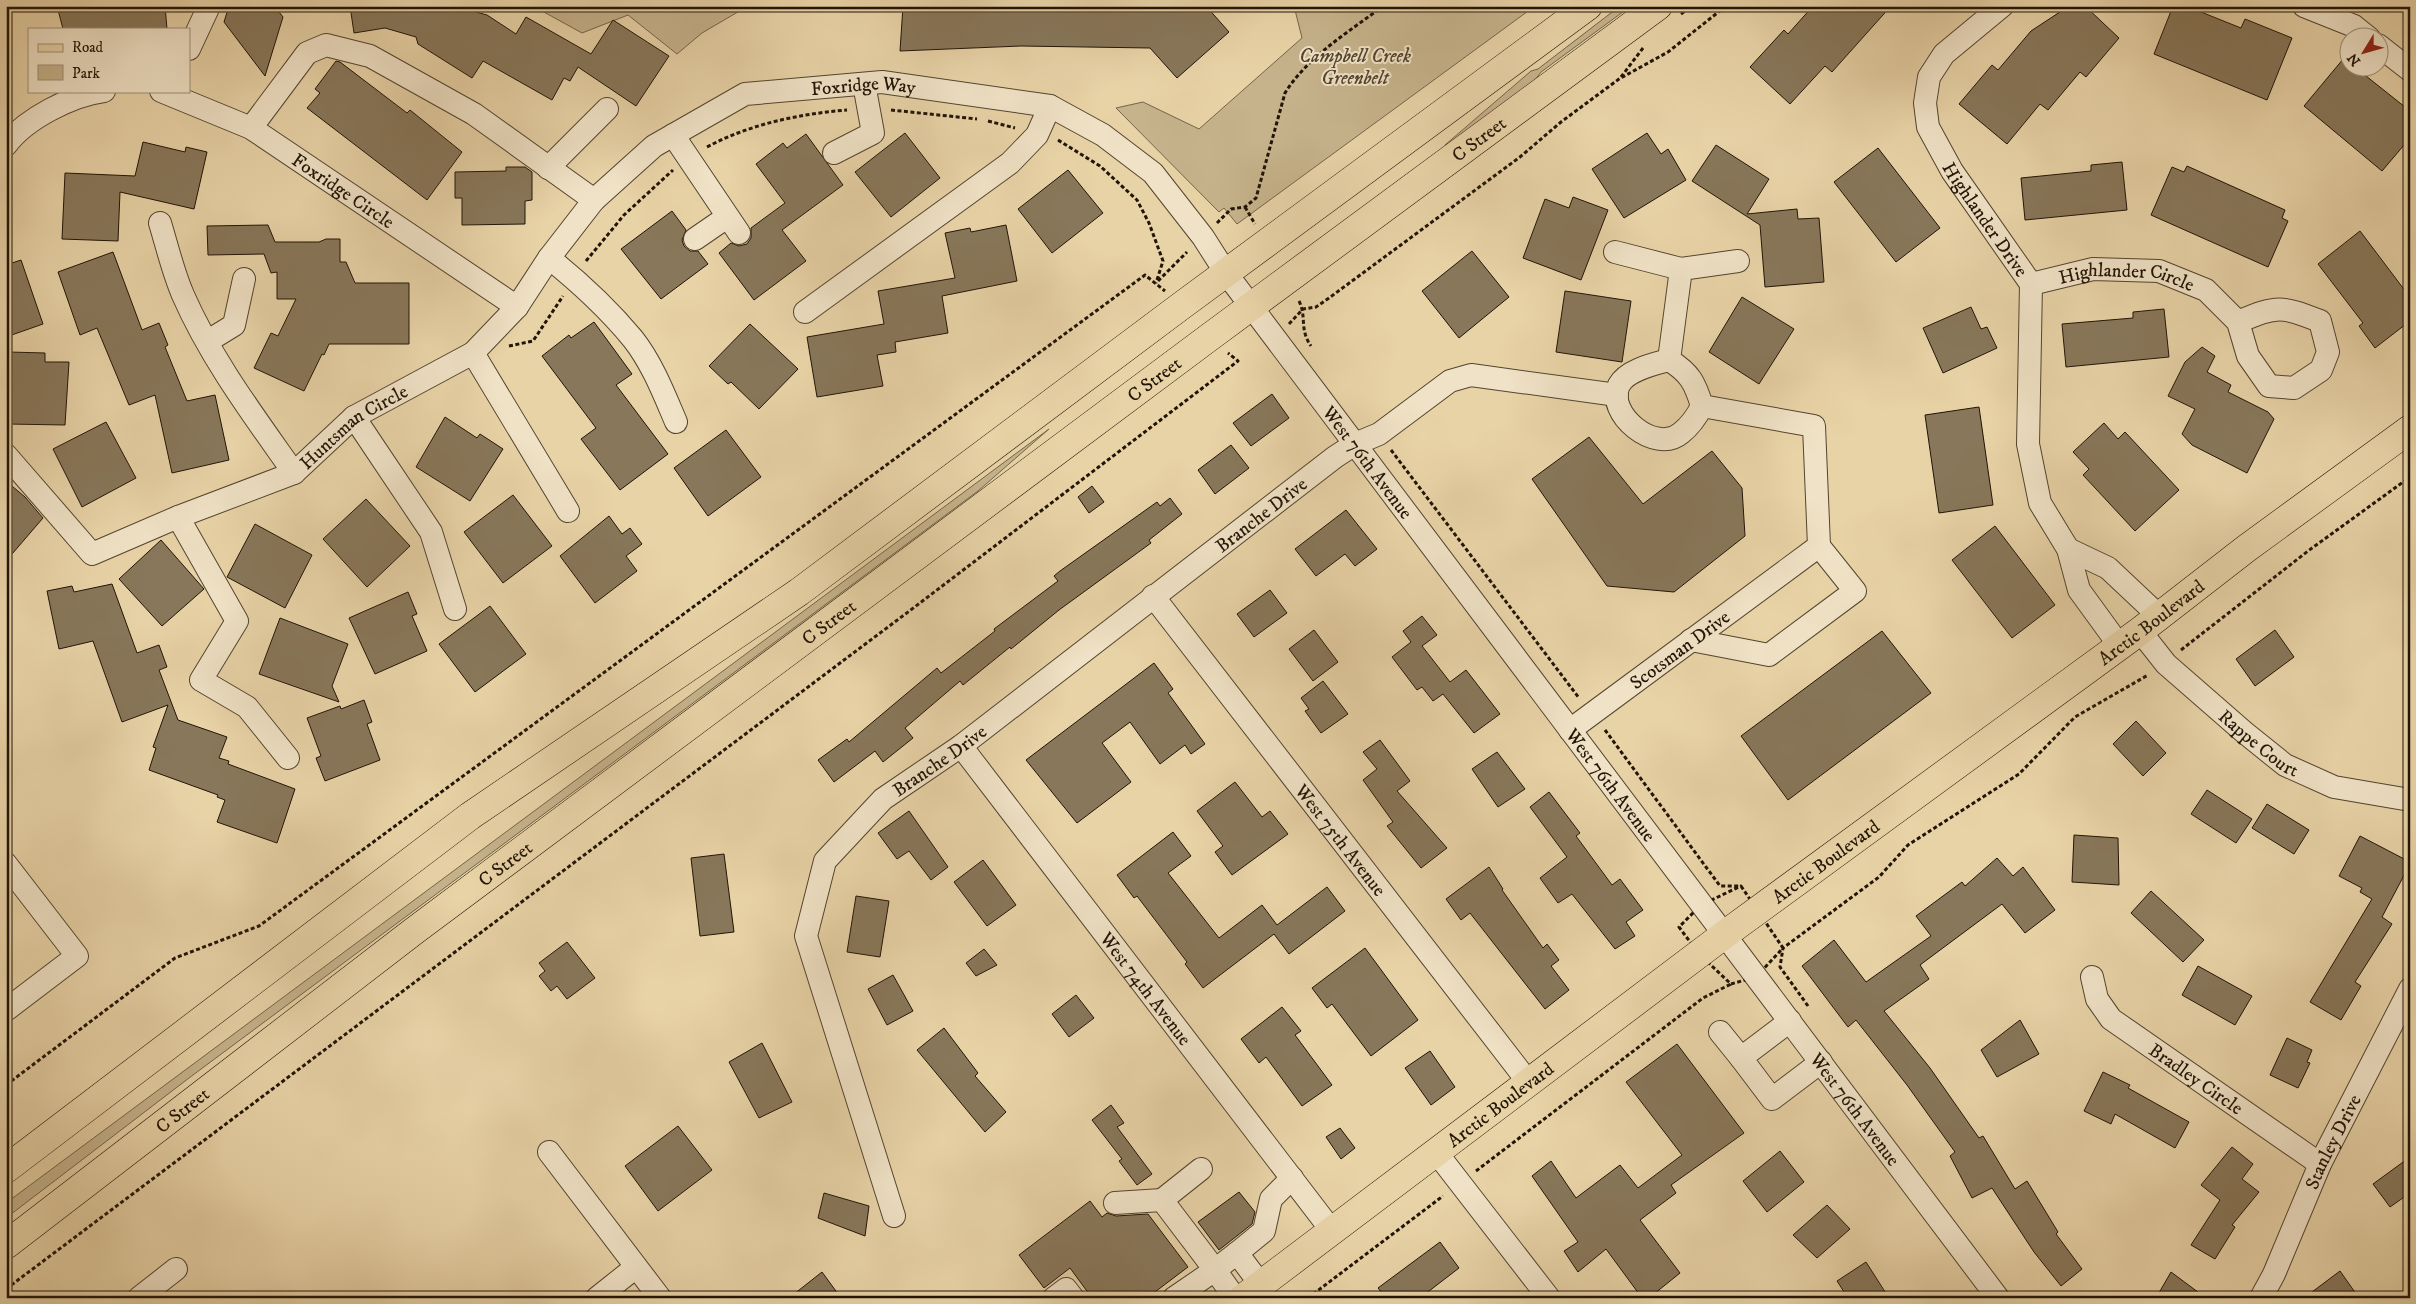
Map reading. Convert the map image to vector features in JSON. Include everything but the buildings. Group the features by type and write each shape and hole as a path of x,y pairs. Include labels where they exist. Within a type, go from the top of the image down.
{"main road":[{"path":"6,1169 470,816 799,592 1588,6"},
{"name":"C Street","path":"6,1246 414,931 1658,6"},
{"name":"Arctic Boulevard","path":"1252,1291 1724,935 2139,631 2247,548 2410,428"}],"street":[{"path":"190,47 208,6"},
{"name":"Highlander Drive","path":"2002,6 1944,54 1929,77 1926,111 1928,127 1952,171 2031,284 2028,444 2040,503 2068,549 2079,590 2139,631"},
{"path":"2304,6 2356,28"},
{"path":"251,128 307,53 326,45 370,56 474,114 594,200"},
{"path":"2388,53 2410,70"},
{"name":"Foxridge Way","path":"517,307 549,258 594,200 654,146 745,94 882,82 1050,106 1102,135 1153,173 1203,237 1226,273"},
{"path":"834,153 872,133 864,84"},
{"path":"9,133 51,110 98,92"},
{"name":"Foxridge Circle","path":"166,92 251,128 517,307"},
{"path":"805,312 1010,163 1037,135 1050,106"},
{"path":"548,168 606,109"},
{"path":"673,136 733,225 695,239"},
{"path":"160,222 183,295 224,371 294,473"},
{"path":"1615,252 1681,268 1738,261"},
{"path":"549,258 575,279 634,340 657,380 676,422"},
{"path":"1669,360 1681,268"},
{"name":"Highlander Circle","path":"2031,284 2093,269 2159,271 2206,290 2238,322"},
{"name":"West 76th Avenue","path":"1226,273 1998,1298"},
{"path":"208,341 234,325 244,279"},
{"name":"Huntsman Circle","path":"6,455 92,554 178,517 294,473 354,417 473,353 517,307"},
{"path":"473,353 568,511"},
{"path":"1669,360 1685,370 1695,384 1702,406 1681,434 1660,441 1646,436 1631,424 1620,410 1616,395 1619,384 1629,376 1643,368 1669,360"},
{"name":"Branche Drive","path":"894,1216 806,936 825,861 883,799 961,746 1327,463 1355,444 1379,434 1450,381 1471,375 1616,395"},
{"path":"1691,640 1769,655 1855,591 1819,546 1814,426 1702,406"},
{"path":"354,417 431,532 455,609"},
{"path":"178,517 237,621 201,680 247,708 288,758"},
{"name":"Scotsman Drive","path":"1570,730 1819,546"},
{"path":"2068,549 2108,568 2139,631"},
{"name":"West 75th Avenue","path":"1153,596 1528,1082"},
{"name":"Rappe Court","path":"2139,631 2166,664 2284,765 2334,787 2410,800"},
{"name":"West 74th Avenue","path":"961,746 1332,1231"},
{"path":"6,864 77,956 6,1010"},
{"name":"Bradley Circle","path":"2092,977 2096,999 2110,1019 2320,1164"},
{"name":"Stanley Drive","path":"2261,1298 2274,1274 2320,1164 2410,988"},
{"path":"1741,1058 1790,1021"},
{"path":"1720,1032 1772,1099 1821,1062"},
{"path":"549,1152 660,1298"},
{"path":"1436,1152 1549,1298"},
{"path":"1115,1203 1162,1200 1201,1169"},
{"path":"1174,1298 1215,1270 1264,1231 1271,1199 1292,1178"},
{"path":"1162,1200 1235,1298"},
{"path":"1237,1253 1252,1291"},
{"path":"597,1298 636,1267"},
{"path":"139,1298 176,1269"},
{"path":"1054,1298 1066,1289 1073,1298"}],"path":[{"path":"1245,207 1256,198 1260,189 1273,130 1285,93 1294,79 1312,61 1383,6"},
{"path":"1315,353 1305,338 1302,324 1303,309 1316,307 1520,157 1561,122 1619,79 1668,52 1726,6"},
{"path":"6,1085 175,958 259,926 1145,275 1156,283 1163,261 1149,222 1137,200 1100,166 1055,138 1037,135 988,121 907,111 868,109 810,113 765,124 708,146 665,176 624,214 595,249 532,341 507,346"},
{"path":"6,1289 904,615 1238,361"},
{"path":"1379,434 1720,886 1741,886"},
{"path":"1783,948 1879,877 1908,845 2018,774 2075,716 2166,664 2209,627 2410,477"},
{"path":"1308,1298 1704,998 1731,984"}],"green space":[{"path":"533,6 748,6 702,33 677,54 628,15 582,33"},
{"name":"Campbell Creek Greenbelt","path":"1294,6 1535,6 1237,224 1224,208 1219,212 1116,108 1143,102 1199,129 1302,38"},
{"path":"1620,6 1631,6 1541,72 1535,80 1446,147 1445,145 1531,71 1538,69"},
{"path":"1049,429 978,491 189,1078 6,1218 6,1203"}]}
